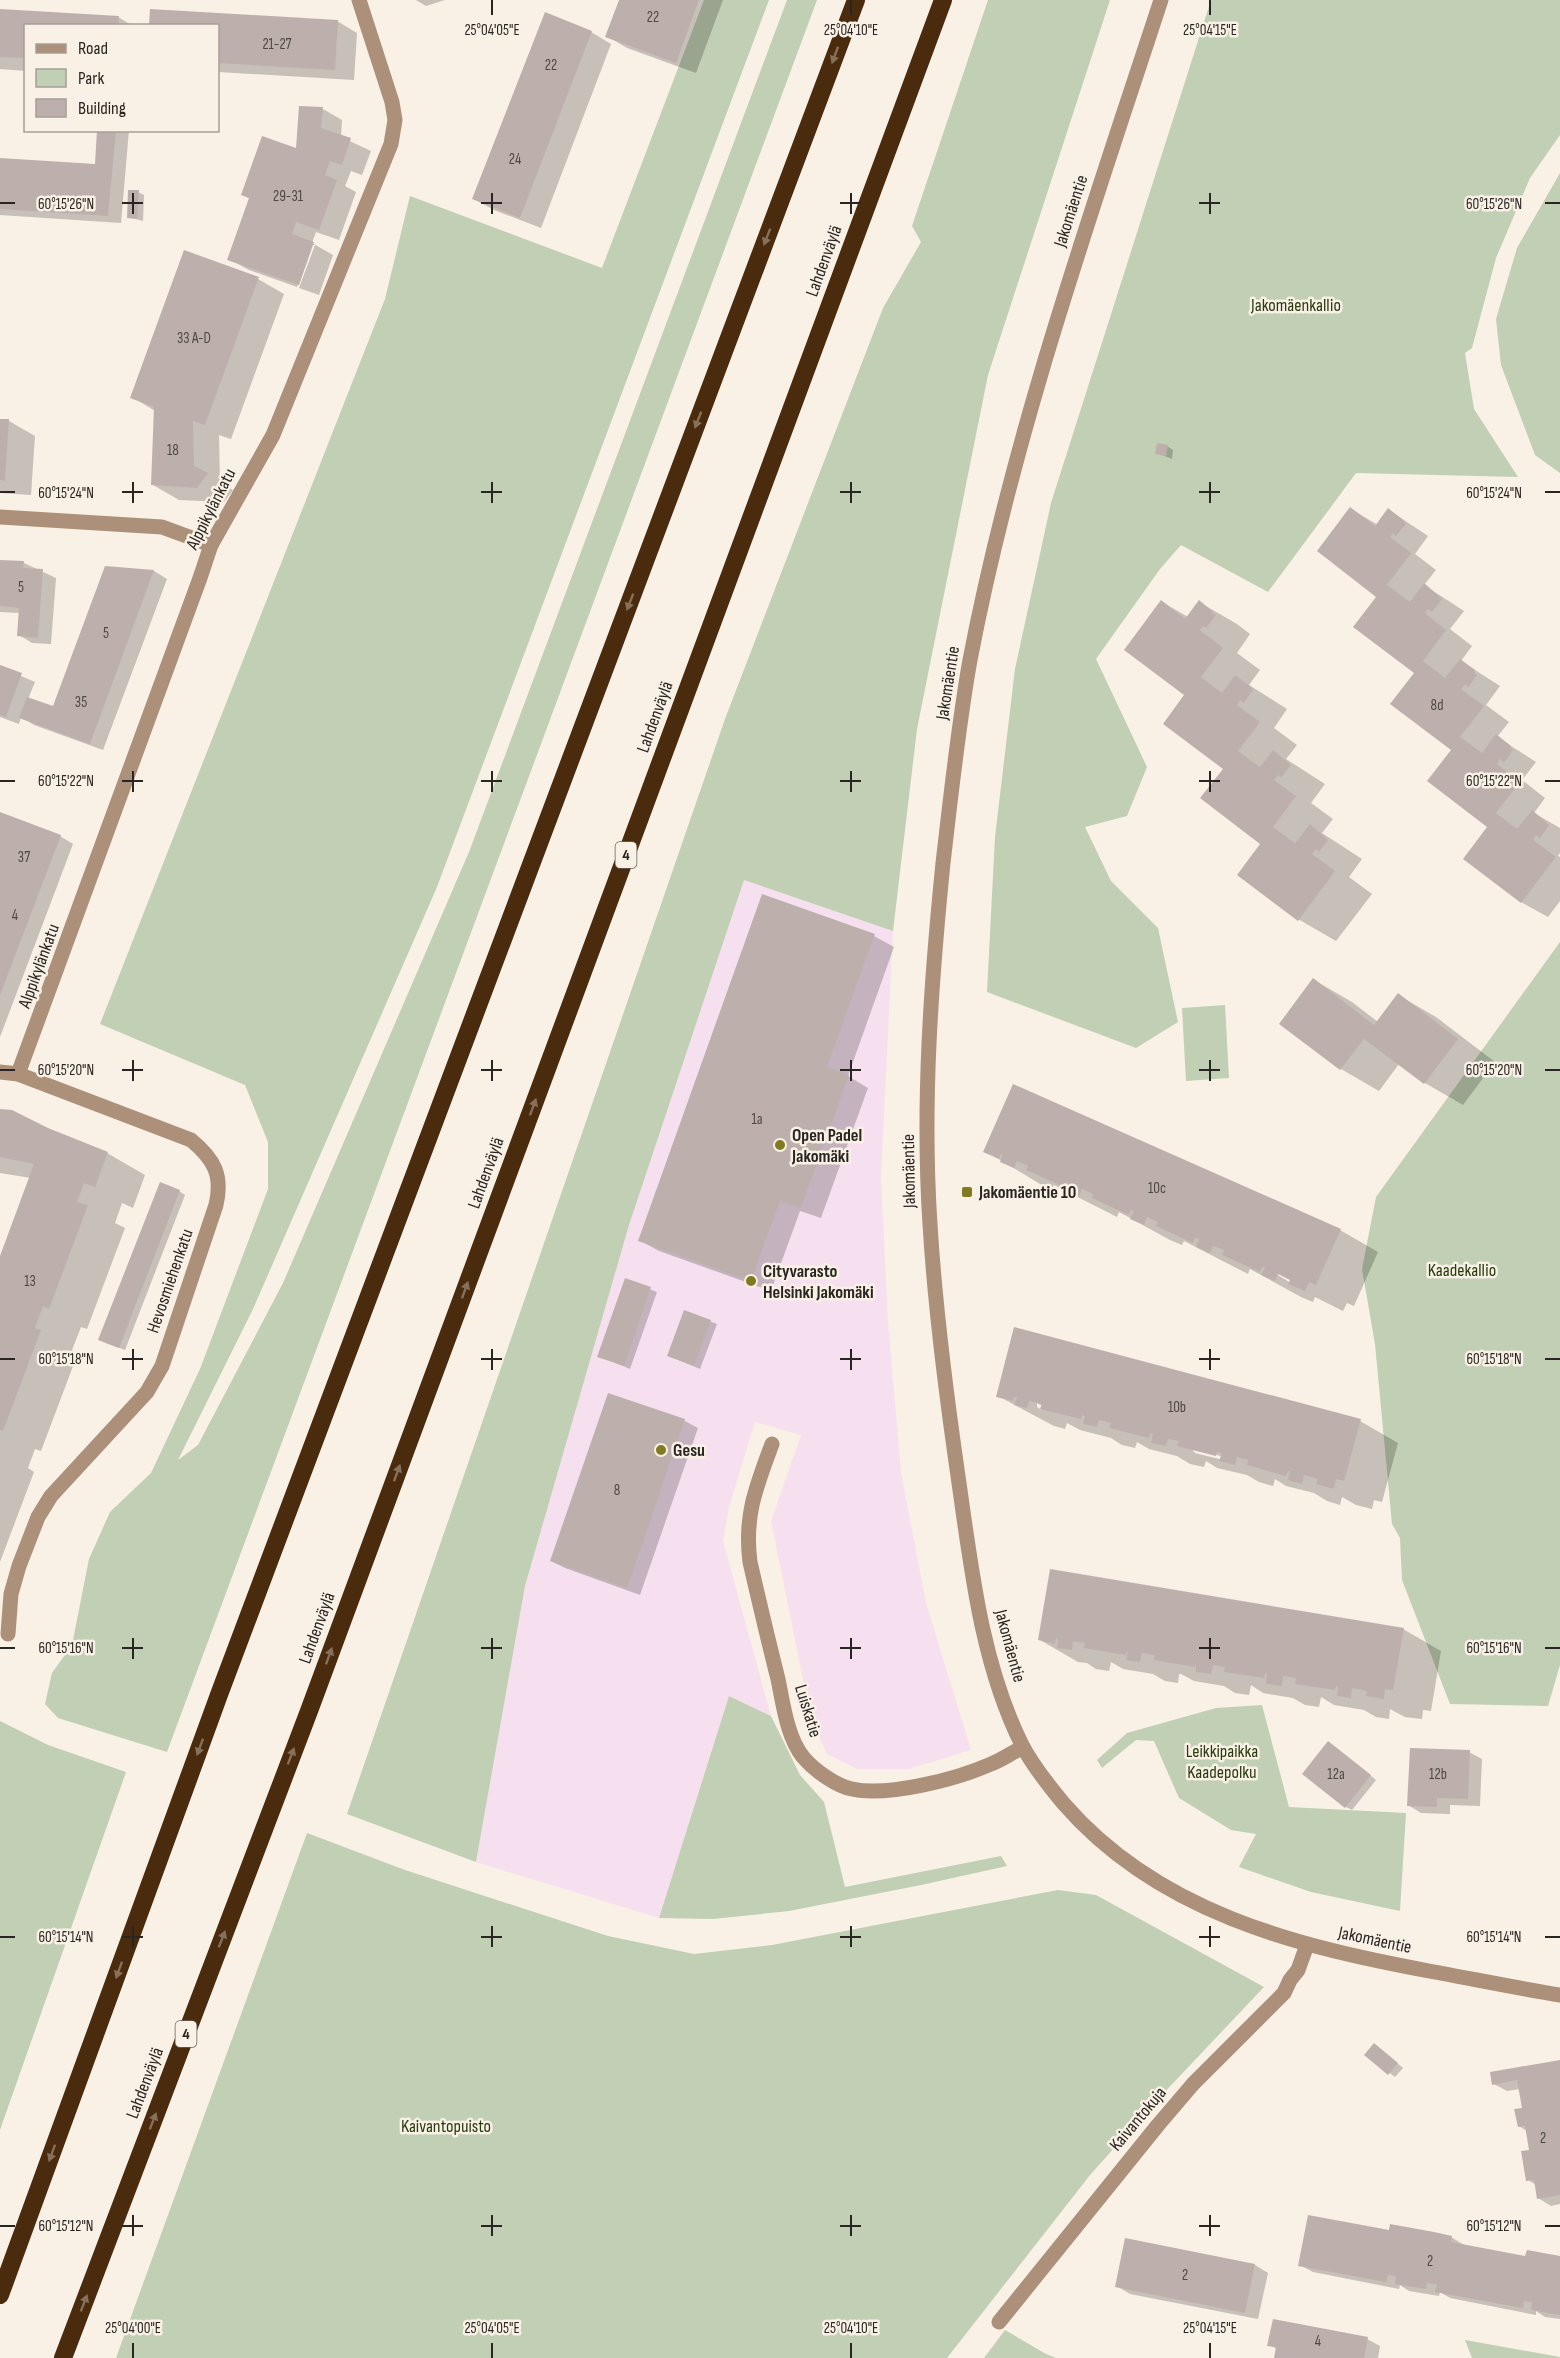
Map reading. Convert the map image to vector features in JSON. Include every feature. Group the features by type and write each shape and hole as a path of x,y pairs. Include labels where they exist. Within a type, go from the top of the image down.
{"highway":[{"path":"0,2295 220,1692 856,0"},
{"name":"Lahdenväylä","path":"63,2358 321,1677 943,0"}],"street":[{"name":"Alppikylänkatu","path":"18,1074 201,578 211,545 273,435 391,144 395,120 392,102 359,0"},
{"name":"Jakomäentie","path":"1161,0 1069,281 1027,421 1000,527 970,662 953,778 940,896 929,1030 927,1127 929,1221 948,1408 970,1555 987,1645 1004,1700 1023,1747 1067,1807 1134,1866 1174,1892 1243,1925 1307,1945 1356,1957 1560,1995"},
{"path":"0,518 162,527 211,545"},
{"name":"Hevosmiehenkatu","path":"0,1072 18,1074 191,1140 204,1151 216,1170 220,1186 216,1205 162,1366 147,1392 51,1496 38,1517 10,1594 8,1634"},
{"name":"Luiskatie","path":"772,1444 754,1491 747,1540 750,1562 784,1706 793,1736 802,1755 830,1779 851,1789 877,1791 908,1788 964,1774 992,1764 1023,1747"},
{"name":"Kaivantokuja","path":"999,2322 1193,2084 1284,1993 1298,1970 1307,1945"}],"shaded area":[{"path":"744,880 893,931 881,1177 888,1321 901,1472 926,1603 971,1750 909,1769 857,1769 827,1754 811,1719 771,1521 801,1435 755,1422 729,1507 723,1541 771,1716 729,1696 659,1918 476,1862 525,1586 629,1225"}],"green space":[{"path":"704,0 769,0 437,887 253,1309 178,1460 198,1445 283,1283 469,852 787,0 817,0 167,1752 58,1718 45,1704 52,1673 72,1645 89,1559 110,1512 151,1473 200,1369 268,1189 268,1142 245,1085 100,1024 385,299 410,196 602,268"},
{"path":"988,0 1110,0 988,375 917,729 893,931 744,880 629,1225 525,1586 476,1862 347,1814 725,719 883,308 921,242 912,226"},
{"name":"Jakomäenkallio","path":"1211,0 1560,0 1560,135 1530,178 1496,258 1472,348 1465,353 1474,409 1518,477 1356,473 1268,592 1181,545 1160,569 1096,659 1147,767 1127,816 1085,827 1111,881 1158,928 1178,1022 1136,1048 987,992 995,837 1015,669 1051,503"},
{"path":"1560,173 1560,473 1535,455 1501,365 1496,319 1517,248"},
{"name":"Kaadekallio","path":"1560,942 1560,1665 1548,1706 1450,1704 1402,1580 1400,1538 1392,1524 1375,1344 1362,1269 1376,1197"},
{"path":"1225,1005 1229,1078 1186,1081 1182,1008"},
{"path":"729,1696 771,1716 800,1775 824,1802 845,1887 1001,1856 1007,1866 789,1911 713,1919 659,1918"},
{"name":"Leikkipaikka Kaadepolku","path":"1262,1705 1289,1807 1406,1813 1400,1911 1311,1892 1239,1867 1256,1834 1231,1830 1179,1798 1154,1741 1136,1740 1102,1768 1097,1760 1127,1733 1216,1708"},
{"path":"0,1721 48,1745 126,1772 0,2130"},
{"name":"Kaivantopuisto","path":"307,1833 405,1870 608,1936 694,1954 772,1945 1058,1890 1096,1895 1264,1987 1090,2175 947,2358 116,2358"},
{"path":"1005,2330 1046,2354 1056,2358 984,2358"},
{"path":"1465,2340 1560,2357 1560,2358 1472,2358"}],"building":[{"path":"619,0 699,0 676,63 605,37"},
{"path":"0,9 119,16 118,24 24,24 24,58 0,57"},
{"path":"150,9 338,20 335,70 219,63 219,24 149,24"},
{"path":"545,12 592,31 520,218 472,199"},
{"path":"299,106 323,107 321,128 351,138 342,165 330,161 325,175 337,180 319,230 296,222 292,234 314,242 299,285 227,260 249,198 241,195 262,136 296,148"},
{"path":"97,132 116,132 108,216 0,209 0,158 95,164"},
{"path":"128,190 139,190 137,219 127,218"},
{"path":"184,250 259,277 205,425 193,421 194,466 208,473 197,488 151,485 154,407 130,398"},
{"path":"0,419 9,419 5,481 0,480"},
{"path":"1157,443 1168,445 1166,456 1155,454"},
{"path":"1350,507 1375,526 1388,508 1406,524 1396,536 1393,533 1390,537 1411,553 1387,585 1410,602 1424,583 1442,599 1432,612 1428,609 1425,613 1446,630 1423,661 1445,678 1460,659 1475,670 1477,675 1468,687 1465,684 1461,689 1484,706 1460,737 1482,753 1496,734 1513,750 1504,763 1500,759 1497,764 1520,782 1496,813 1517,829 1532,810 1549,825 1540,838 1536,835 1533,840 1556,857 1521,903 1463,859 1487,827 1427,781 1451,750 1390,704 1414,673 1353,627 1376,597 1317,551"},
{"path":"0,560 24,561 23,568 43,569 38,638 17,636 19,608 0,606"},
{"path":"105,566 154,570 90,744 19,718 27,697 53,706"},
{"path":"1161,600 1185,619 1199,600 1216,615 1206,628 1203,626 1200,630 1223,648 1201,677 1222,693 1235,675 1251,687 1253,690 1244,703 1240,700 1237,705 1260,722 1238,751 1260,767 1273,750 1291,765 1281,778 1278,775 1274,780 1296,796 1273,827 1295,843 1310,824 1328,840 1319,852 1316,849 1312,854 1335,871 1298,921 1237,875 1260,844 1200,798 1223,769 1163,724 1184,695 1124,650"},
{"path":"0,665 22,673 6,717 0,715"},
{"path":"0,812 61,835 0,995"},
{"path":"762,894 875,934 827,1067 849,1075 801,1208 780,1201 751,1281 638,1241"},
{"path":"1313,978 1374,1025 1398,993 1458,1039 1424,1084 1364,1039 1340,1070 1279,1024"},
{"path":"1013,1084 1341,1229 1316,1285 1309,1282 1305,1291 1288,1284 1290,1280 1278,1274 1275,1281 1261,1275 1265,1268 1262,1267 1260,1272 1222,1255 1224,1250 1213,1246 1210,1253 1196,1247 1199,1239 1195,1238 1193,1243 1156,1226 1158,1222 1147,1217 1144,1225 1130,1219 1134,1211 1131,1210 1129,1215 1092,1198 1093,1194 1082,1189 1079,1196 1065,1191 1068,1183 1066,1182 1064,1187 1026,1170 1028,1166 1017,1161 1014,1168 1000,1162 1003,1155 1001,1154 999,1159 983,1152"},
{"path":"0,1109 12,1110 48,1128 108,1152 95,1187 84,1183 77,1202 88,1205 49,1309 43,1306 35,1328 41,1330 3,1431 0,1430 0,1256 34,1164 0,1157"},
{"path":"160,1182 180,1190 119,1348 98,1340"},
{"path":"625,1278 651,1287 624,1366 597,1357"},
{"path":"684,1310 711,1320 694,1366 667,1356"},
{"path":"1014,1327 1361,1419 1344,1481 1336,1479 1334,1489 1316,1484 1318,1479 1304,1475 1302,1484 1288,1480 1290,1471 1286,1476 1247,1465 1248,1460 1237,1457 1235,1465 1219,1461 1222,1453 1217,1452 1216,1456 1177,1446 1179,1441 1168,1439 1166,1446 1151,1443 1153,1434 1150,1433 1149,1438 1109,1428 1111,1423 1099,1420 1097,1427 1083,1424 1085,1416 1082,1415 1081,1419 1040,1409 1042,1404 1029,1401 1027,1408 1014,1405 1017,1397 1014,1397 1013,1401 996,1397"},
{"path":"608,1393 685,1419 627,1588 550,1561"},
{"path":"1050,1569 1404,1628 1393,1690 1385,1689 1384,1699 1366,1696 1367,1691 1352,1688 1351,1698 1337,1696 1338,1686 1335,1690 1295,1684 1296,1678 1283,1676 1282,1686 1266,1684 1267,1674 1265,1673 1264,1678 1224,1672 1225,1667 1213,1665 1211,1674 1196,1672 1196,1662 1195,1667 1154,1660 1155,1655 1142,1653 1140,1662 1126,1660 1128,1650 1125,1655 1084,1648 1085,1643 1073,1641 1072,1650 1057,1648 1058,1639 1056,1638 1055,1644 1038,1640"},
{"path":"1328,1741 1371,1775 1345,1808 1302,1774"},
{"path":"1410,1748 1470,1750 1468,1799 1437,1798 1437,1807 1407,1806"},
{"path":"1374,2043 1398,2063 1388,2075 1364,2055"},
{"path":"1560,2060 1560,2195 1537,2199 1534,2180 1526,2181 1521,2151 1529,2150 1525,2126 1518,2127 1514,2109 1522,2108 1517,2080 1492,2085 1490,2072"},
{"path":"1308,2215 1389,2230 1390,2224 1434,2232 1452,2236 1451,2242 1525,2256 1527,2250 1560,2256 1560,2315 1531,2310 1532,2302 1524,2301 1523,2308 1435,2292 1437,2284 1427,2283 1426,2289 1395,2284 1396,2276 1388,2275 1386,2282 1298,2266"},
{"path":"1125,2238 1255,2264 1245,2313 1115,2287"},
{"path":"1273,2319 1368,2337 1364,2358 1274,2358 1276,2347 1267,2346"}],"place":[{"name":"Open Padel Jakomäki","path":"780,1145"},
{"name":"Jakomäentie 10","path":"967,1192"},
{"name":"Cityvarasto Helsinki Jakomäki","path":"751,1281"},
{"name":"Gesu","path":"661,1450"}]}
